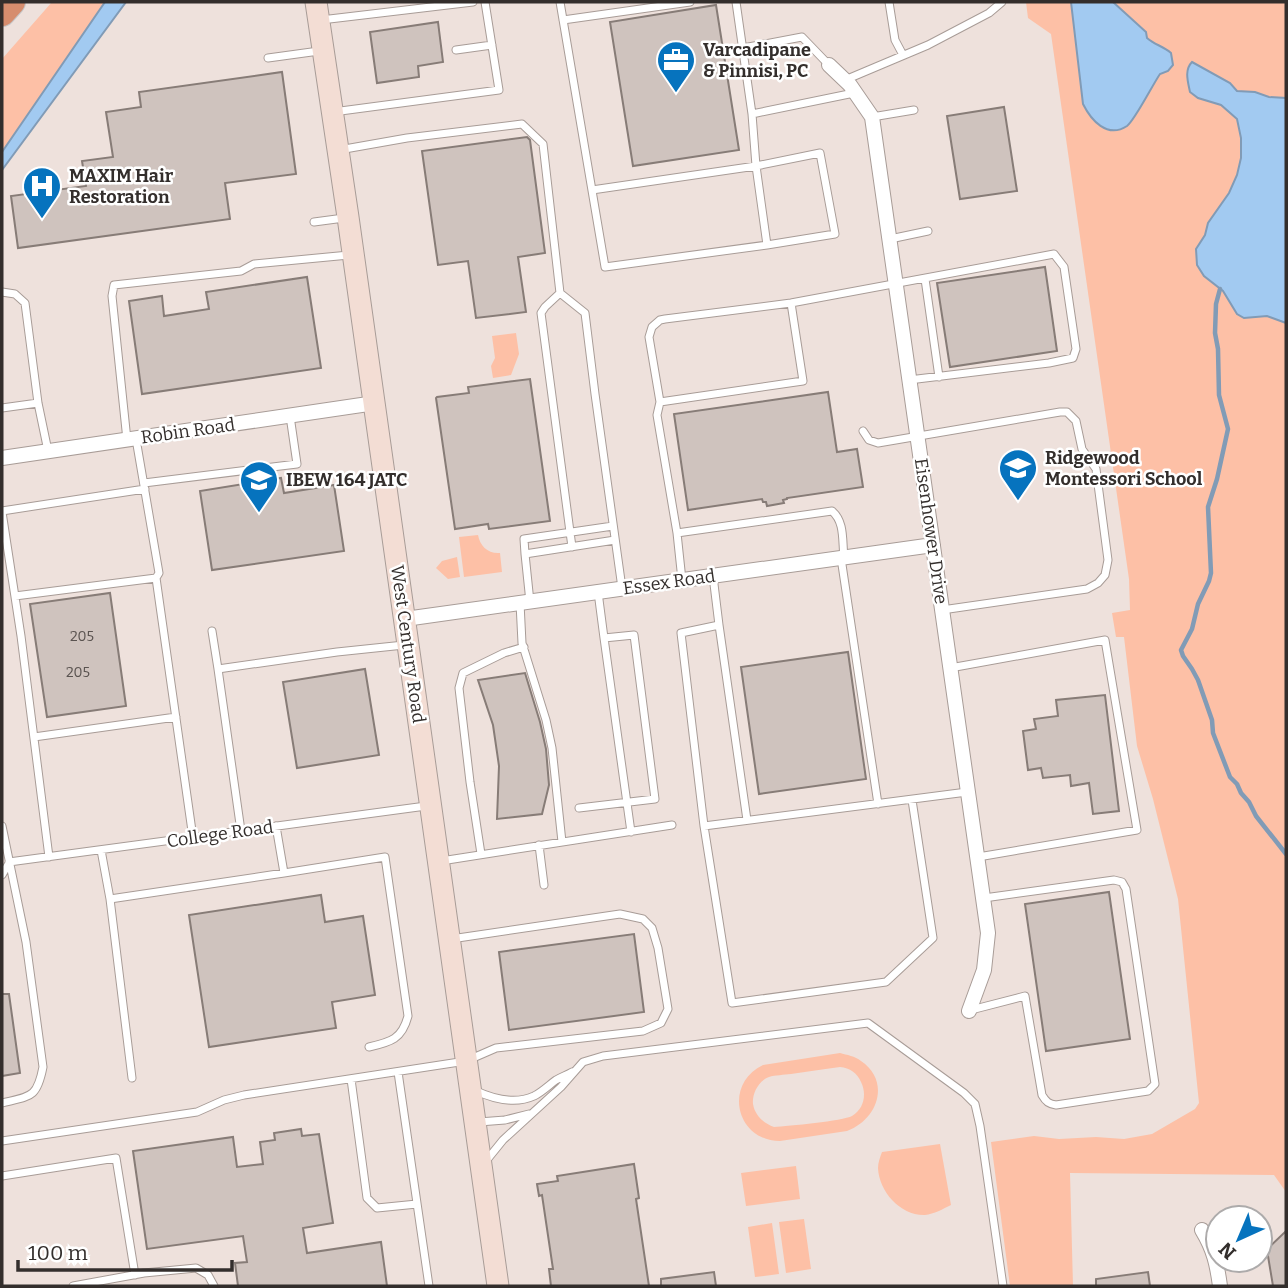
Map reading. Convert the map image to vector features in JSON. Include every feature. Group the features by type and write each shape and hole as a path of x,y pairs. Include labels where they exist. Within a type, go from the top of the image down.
{"highway":[{"path":"2,13 12,2"}],"main road":[{"name":"West Century Road","path":"318,11 498,1286"}],"street":[{"name":"Eisenhower Drive","path":"829,65 855,92 872,117 988,933 984,970 969,1011"},
{"name":"Robin Road","path":"2,458 374,404"},
{"name":"Essex Road","path":"405,619 933,545"},
{"path":"1202,1230 1216,1260 1220,1286"}],"lane":[{"path":"318,11 473,2"},
{"path":"332,112 499,90 485,2"},
{"path":"560,2 605,267 835,234 820,153 756,166 592,190"},
{"path":"563,20 690,2"},
{"path":"736,2 767,245"},
{"path":"888,2 895,40 903,55"},
{"path":"845,80 928,45 989,13 1002,2"},
{"path":"743,48 802,37 829,65"},
{"path":"456,50 492,44"},
{"path":"268,58 323,51"},
{"path":"752,114 855,92"},
{"path":"872,117 914,110"},
{"path":"338,150 407,138 522,124 543,144 560,293 585,313 622,589"},
{"path":"314,222 348,217"},
{"path":"889,239 928,231"},
{"path":"193,838 156,578 159,573 144,486 132,439 111,296 114,285 240,271 254,264 354,254"},
{"path":"682,580 657,415 660,402 649,338 656,323 665,319 791,303 1054,254 1064,267 1076,349 1073,358 909,380"},
{"path":"925,279 939,377"},
{"path":"2,292 15,294 25,303 47,451"},
{"path":"560,293 541,313 572,547"},
{"path":"660,402 803,381 791,303"},
{"path":"2,408 38,403"},
{"path":"863,432 872,442 1067,412 1076,421 1082,449 1096,469 1108,560 1105,575 1098,583 1075,592 942,610"},
{"path":"49,857 2,511 144,486 296,464 290,416"},
{"path":"677,533 832,511 839,518 842,557 878,804"},
{"path":"562,842 552,748 524,647 524,539 613,526"},
{"path":"525,554 615,540"},
{"path":"713,576 747,820"},
{"path":"15,596 156,578"},
{"path":"598,592 631,832"},
{"path":"719,625 681,633 704,826 732,1003 886,982 933,938 912,800"},
{"path":"212,631 241,831"},
{"path":"579,808 655,799 634,635 604,638"},
{"path":"950,667 1105,640 1137,830 977,857"},
{"path":"218,669 408,644"},
{"path":"481,855 459,688 463,673 504,653 524,647"},
{"path":"34,737 176,717"},
{"path":"704,826 968,792"},
{"name":"College Road","path":"9,862 431,805"},
{"path":"438,861 673,825"},
{"path":"2,826 26,942 43,1067 40,1085 30,1096 2,1103"},
{"path":"276,826 284,873"},
{"path":"539,845 544,885"},
{"path":"101,850 110,898 132,1079"},
{"path":"110,898 386,856 408,1016 400,1034 391,1041 369,1046"},
{"path":"2,876 9,862"},
{"path":"969,1011 1025,996 1042,1095 1046,1102 1051,1104 1148,1091 1154,1084 1126,889 1122,882 1114,880 984,898"},
{"path":"2,1141 197,1112 224,1100 244,1095 466,1061 496,1048 643,1031 661,1023 668,1009 658,948 652,928 643,919 620,914 449,940"},
{"path":"481,1167 503,1140 561,1087 583,1062 603,1056 869,1023 975,1104 1003,1286"},
{"path":"470,1088 485,1095 519,1101 536,1096 575,1070"},
{"path":"398,1072 429,1286"},
{"path":"351,1079 367,1198 377,1208 417,1204"},
{"path":"475,1123 505,1120 534,1112"},
{"path":"2,1176 116,1158 135,1275"},
{"path":"73,1286 196,1268 208,1275 214,1286"}],"shaded area":[{"path":"52,2 105,2 2,152 2,59"},
{"path":"1026,2 1286,2 1286,1192 1274,1175 1070,1173 1073,1286 1010,1286 991,1142 1034,1136 1059,1139 1124,1139 1152,1134 1195,1109 1199,1103 1178,899 1137,746 1124,637 1116,637 1112,613 1130,610 1129,579 1051,34 1028,18"},
{"path":"516,333 519,354 511,375 493,378 491,366 495,358 492,336"},
{"path":"478,535 485,548 500,553 502,572 464,577 459,537"},
{"path":"457,557 460,577 448,579 436,568 442,561"},
{"path":"840,1053 851,1056 870,1069 876,1079 877,1099 866,1118 847,1131 780,1141 765,1139 753,1132 745,1122 739,1097 750,1074 763,1065","holes":["840,1067 857,1076 864,1091 862,1105 852,1116 774,1127 763,1121 756,1112 754,1096 765,1079"]},
{"path":"940,1144 951,1205 925,1215 900,1207 887,1194 879,1177 882,1152"},
{"path":"796,1166 800,1199 746,1206 741,1173"},
{"path":"804,1219 811,1269 786,1273 779,1222"},
{"path":"772,1223 779,1274 755,1277 748,1227"}],"water":[{"path":"105,2 126,2 2,170 2,152"},
{"path":"1071,2 1113,2 1146,32 1147,38 1171,53 1173,65 1160,74 1139,110 1127,126 1120,129 1100,126 1083,104"},
{"path":"1192,62 1230,83 1237,91 1286,98 1286,323 1267,316 1244,318 1237,314 1223,291 1204,276 1197,265 1196,249 1205,235 1208,223 1229,193 1237,175 1241,158 1241,138 1237,119 1221,105 1198,98 1190,92 1187,72"}],"building":[{"path":"716,5 739,150 633,166 610,22"},
{"path":"438,22 443,62 418,66 419,77 377,83 370,32"},
{"path":"282,72 296,174 225,183 230,219 18,248 11,196 86,186 82,161 113,157 106,112 141,107 139,92"},
{"path":"1004,107 1017,191 960,199 947,116"},
{"path":"527,137 530,140 545,253 518,257 526,312 476,318 468,261 438,265 422,151"},
{"path":"1045,267 1057,351 950,367 937,283"},
{"path":"307,277 321,368 142,394 129,301 162,296 164,316 209,309 206,292"},
{"path":"530,379 550,521 489,529 488,524 455,529 436,398 469,393 468,387"},
{"path":"828,392 837,452 857,449 863,487 787,498 783,500 784,503 767,506 762,499 688,510 674,414"},
{"path":"281,478 284,493 334,485 344,551 212,570 200,491"},
{"path":"110,593 126,706 47,717 30,604"},
{"path":"848,652 866,779 759,794 741,667"},
{"path":"365,669 379,755 297,768 283,682"},
{"path":"525,673 546,749 549,785 542,814 497,819 499,766 493,725 478,680"},
{"path":"1105,695 1119,811 1093,814 1089,783 1071,786 1070,775 1043,778 1041,768 1028,770 1023,731 1036,729 1034,719 1058,716 1056,700"},
{"path":"1109,892 1130,1039 1046,1051 1025,904"},
{"path":"321,895 325,922 363,916 375,995 332,1002 336,1028 209,1047 189,915"},
{"path":"634,934 644,1012 509,1030 499,952"},
{"path":"2,994 9,994 20,1073 2,1076"},
{"path":"301,1129 302,1136 319,1134 333,1223 303,1228 307,1253 381,1242 387,1286 238,1286 235,1263 247,1262 243,1236 147,1249 133,1151 233,1137 237,1167 263,1164 260,1142 275,1140 274,1133"},
{"path":"634,1164 639,1198 636,1199 649,1286 551,1286 549,1269 553,1269 542,1195 539,1196 537,1184 558,1181 557,1176"},
{"path":"1286,1231 1286,1286 1273,1286 1271,1274 1274,1274 1274,1242"},
{"path":"714,1272 716,1286 661,1286 661,1279"},
{"path":"1148,1272 1150,1286 1096,1286 1096,1279"}],"waterway":[{"path":"1220,289 1216,304 1215,333 1219,395 1228,429 1208,507 1211,573 1198,604 1192,629 1181,650 1198,680 1212,720 1213,733 1230,777 1286,854"}],"place":[{"name":"Varcadipane & Pinnisi, PC","path":"676,94"},
{"name":"MAXIM Hair Restoration","path":"42,220"},
{"name":"Ridgewood Montessori School","path":"1018,502"},
{"name":"IBEW 164 JATC","path":"259,514"}]}
